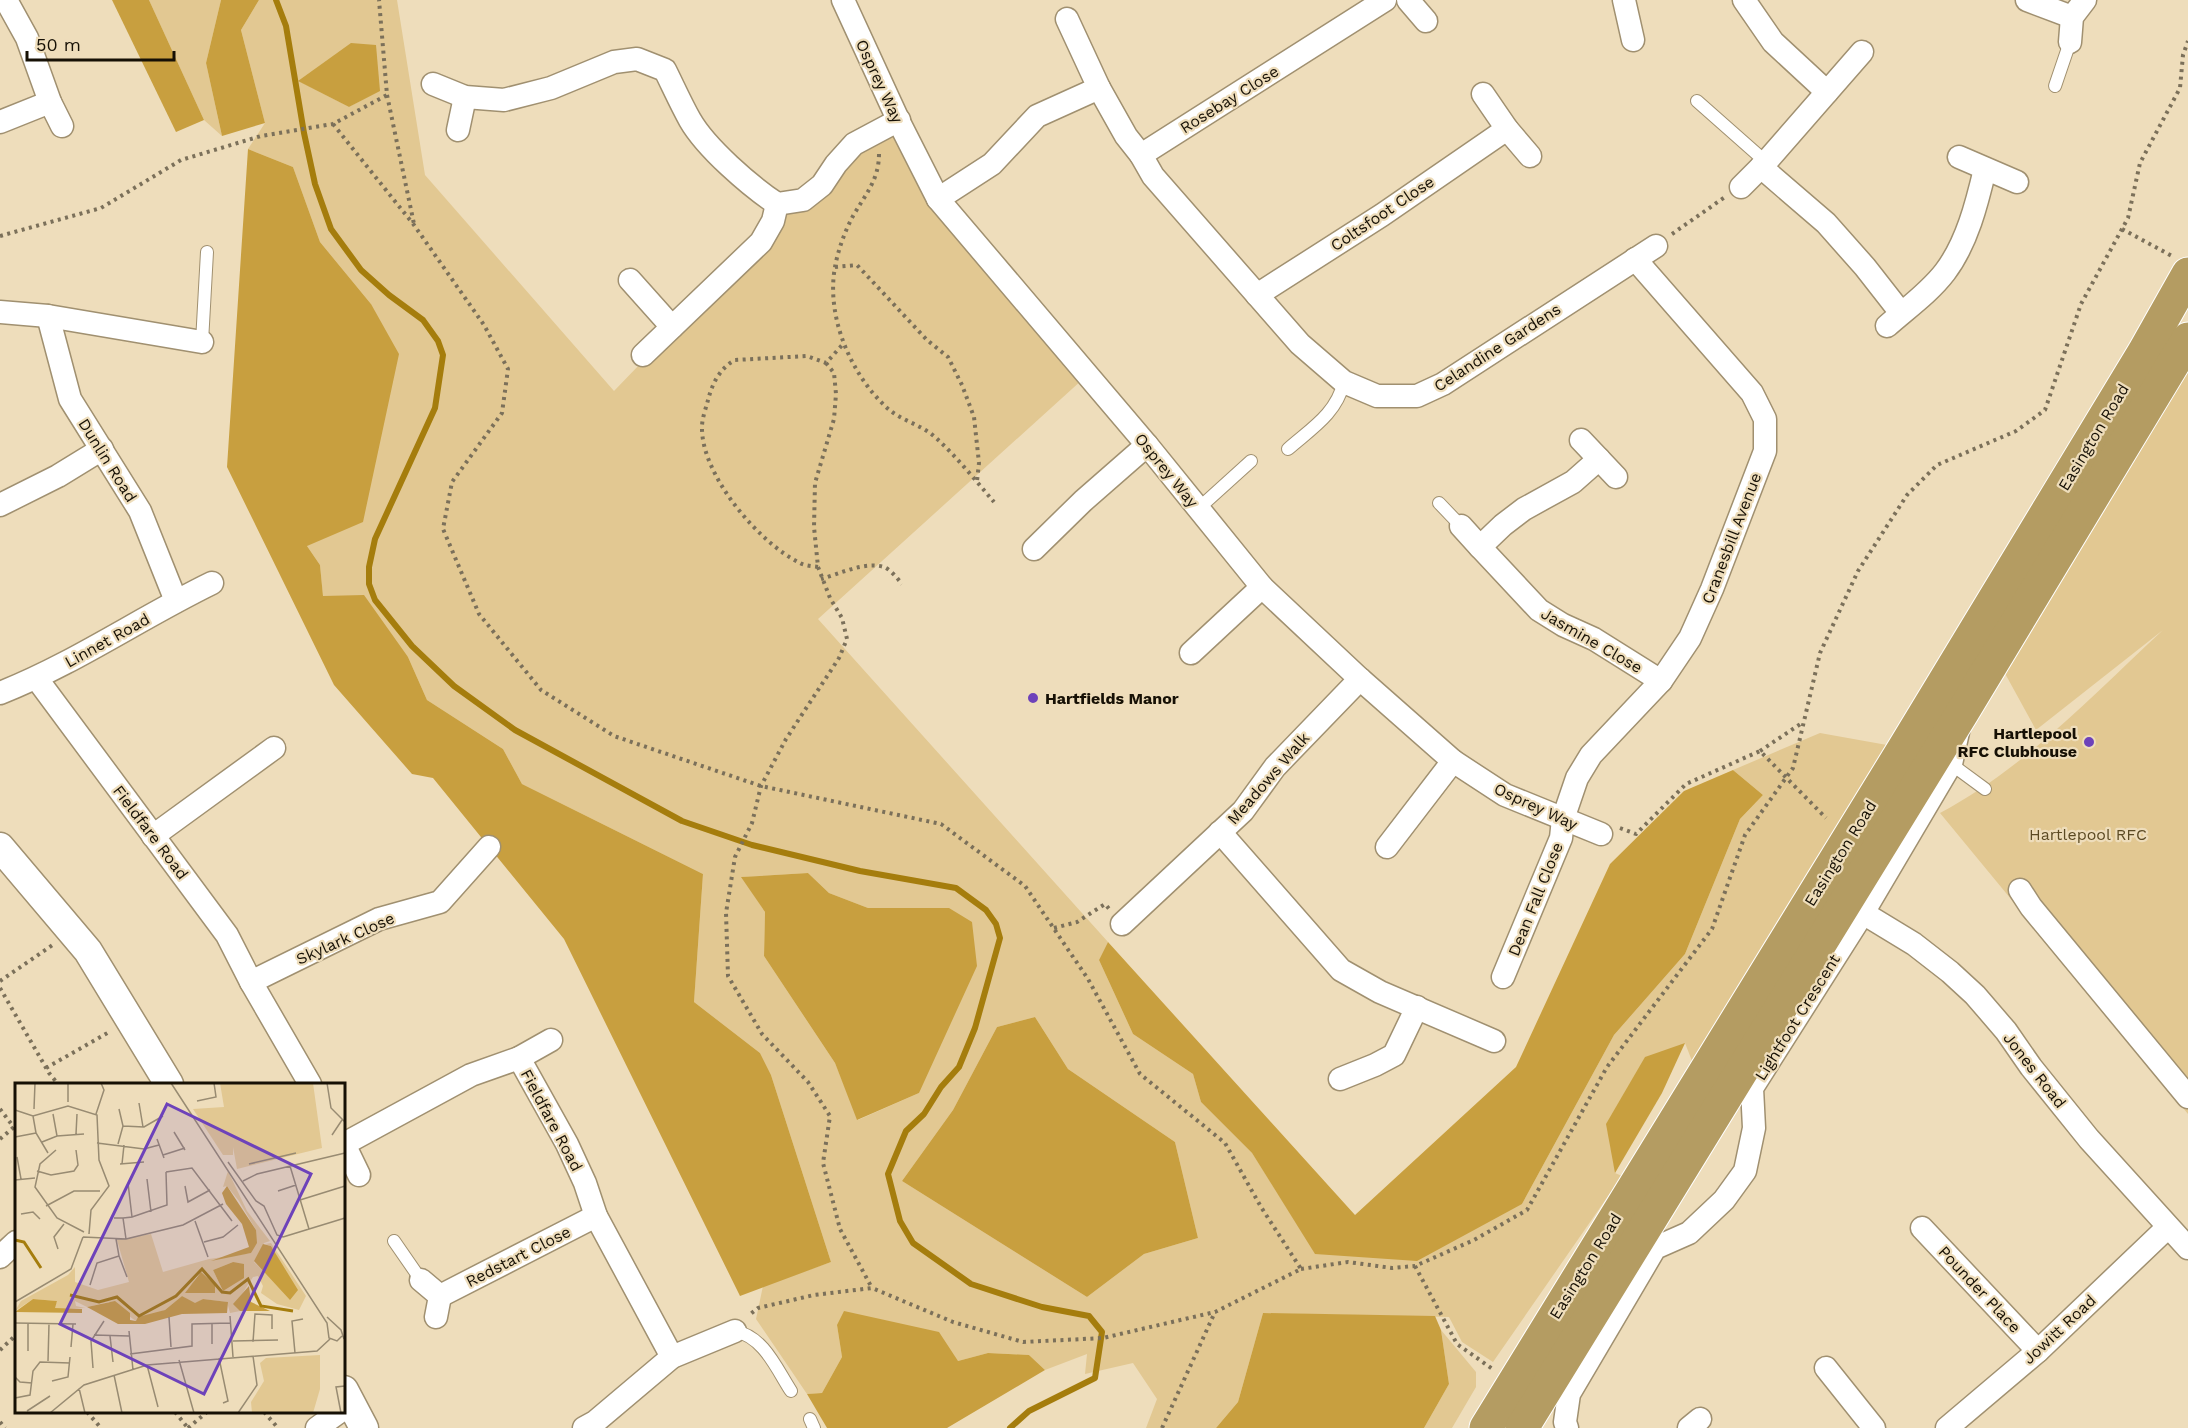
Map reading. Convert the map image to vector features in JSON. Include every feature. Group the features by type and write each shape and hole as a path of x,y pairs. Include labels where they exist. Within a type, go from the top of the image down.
{"highway":[{"name":"Easington Road","path":"1486,1428 1906,745 2138,362 2183,267"},
{"name":"Easington Road","path":"1522,1428 1962,712 2188,339"}],"street":[{"path":"6,0 27,38 50,102 63,126"},
{"name":"Osprey Way","path":"843,0 938,199 1147,445 1262,587 1360,679 1453,761 1504,795 1601,834"},
{"name":"Rosebay Close","path":"1141,155 1385,0"},
{"path":"1408,0 1426,21"},
{"path":"1624,0 1633,40"},
{"path":"1744,0 1773,42 1827,92"},
{"path":"2027,0 2078,8 2070,42"},
{"path":"1067,18 1099,88 1126,136 1141,155"},
{"path":"1741,187 1862,52"},
{"path":"433,84 465,97 504,100 551,88 614,62 637,59 665,70 691,122 718,154 754,189 777,204 804,200 822,185 836,164 854,144 899,120"},
{"path":"938,199 992,164 1037,116 1099,88"},
{"path":"1484,94 1507,129 1530,156"},
{"path":"458,130 465,97"},
{"path":"0,122 50,102"},
{"name":"Coltsfoot Close","path":"1257,296 1382,215 1507,129"},
{"name":"Celandine Gardens","path":"1141,155 1154,176 1300,345 1344,382 1377,396 1417,396 1443,384 1656,246"},
{"path":"1959,158 2017,182"},
{"path":"1764,164 1826,223 1865,267 1894,319 1926,292 1945,271 1969,225 1985,169"},
{"path":"643,355 761,242 773,222 777,204"},
{"name":"Cranesbill Avenue","path":"1563,819 1577,778 1591,755 1661,681 1690,638 1712,589 1765,451 1765,419 1752,393 1635,259"},
{"path":"630,280 672,327"},
{"path":"0,312 48,316 202,342"},
{"name":"Dunlin Road","path":"48,316 70,399 140,511 176,601"},
{"path":"1581,440 1616,477"},
{"path":"1034,549 1083,501 1147,445"},
{"path":"0,505 58,476 102,449"},
{"path":"1480,547 1524,509 1573,482 1599,459"},
{"name":"Jasmine Close","path":"1461,526 1539,610 1563,625 1594,639 1661,681"},
{"name":"Linnet Road","path":"0,693 37,679 212,583"},
{"path":"1191,653 1262,587"},
{"name":"Fieldfare Road","path":"37,679 227,935 251,982 309,1083"},
{"name":"Meadows Walk","path":"1122,924 1243,812 1275,767 1360,679"},
{"name":"Lightfoot Crescent","path":"1567,1428 1565,1422 1569,1394 1655,1248 1689,1233 1724,1200 1745,1171 1754,1128 1752,1088 1863,913 1951,764 1962,712"},
{"path":"153,836 274,748"},
{"path":"1387,847 1453,761"},
{"name":"Dean Fall Close","path":"1503,977 1561,838 1563,819"},
{"path":"1220,832 1341,970 1380,992 1494,1041"},
{"name":"Skylark Close","path":"251,982 379,919 440,902 489,847"},
{"path":"3,855 88,951 168,1083"},
{"path":"2020,890 2031,907 2188,1097"},
{"name":"Jones Road","path":"1863,913 1914,944 1975,995 2090,1139 2188,1248"},
{"path":"1340,1079 1394,1055 1417,1007"},
{"path":"519,1058 551,1040"},
{"name":"Fieldfare Road","path":"345,1143 471,1075 519,1058 567,1144 585,1183 596,1216 672,1357"},
{"path":"345,1146 359,1175"},
{"name":"Redstart Close","path":"422,1280 438,1307 596,1216"},
{"name":"Jowitt Road","path":"1947,1428 2038,1351 2168,1227"},
{"name":"Pounder Place","path":"1922,1228 2038,1351"},
{"path":"0,1257 15,1243"},
{"path":"584,1428 595,1422 672,1357 735,1331"},
{"path":"1826,1368 1874,1428"},
{"path":"317,1428 340,1413"}],"lane":[{"path":"2055,86 2070,42"},
{"path":"1697,101 1764,164"},
{"path":"202,342 207,252"},
{"path":"1288,449 1334,408 1344,382"},
{"path":"1198,509 1251,461"},
{"path":"1439,502 1461,526"},
{"path":"1951,764 1985,789"},
{"path":"394,1241 422,1280"},
{"path":"735,1331 750,1336 760,1343 791,1391"}],"path":[{"path":"379,0 387,95 414,225"},
{"path":"735,1331 750,1313 758,1308 814,1294 872,1288 953,1322 1023,1342 1103,1338 1215,1312 1301,1269 1348,1262 1392,1268 1415,1266 1474,1240 1527,1210 1607,1067 1712,929 1745,835 1793,768 1820,653 1858,571 1907,495 1937,465 2016,431 2045,410 2081,304 2128,218 2140,163 2180,88 2182,55 2188,41"},
{"path":"0,236 101,208 181,160 261,136 333,124 387,95"},
{"path":"333,124 414,225 483,326 508,369 502,413 453,482 442,528 479,614 541,690 614,736 761,786 941,824 1025,886 1088,979 1140,1074 1225,1143 1261,1207 1301,1269"},
{"path":"874,133 879,146 879,159 872,188 853,216 841,242 835,267 833,290 835,314 844,343 866,385 886,408 904,420 922,427 936,438 994,502"},
{"path":"1656,246 1741,187"},
{"path":"2122,229 2183,267"},
{"path":"835,267 857,266 927,340 948,357 974,417 979,463 976,482"},
{"path":"826,363 844,343"},
{"path":"818,567 801,564 763,537 720,484 706,453 702,427 711,390 726,364 735,360 807,356 826,363 834,373 836,394 834,419 815,483 814,527 821,579 842,618 847,639 839,658 786,739 761,786 752,823 735,857 726,913 728,976 762,1034 808,1082 830,1116 823,1163 840,1229 872,1288"},
{"path":"821,579 849,569 884,567 902,584"},
{"path":"1601,834 1611,825 1636,834 1686,784 1760,751 1803,722"},
{"path":"1760,751 1826,818"},
{"path":"1054,928 1077,922 1106,904 1122,924"},
{"path":"0,981 72,931"},
{"path":"0,988 46,1068 57,1083"},
{"path":"46,1068 130,1020"},
{"path":"0,1109 15,1128 0,1139"},
{"path":"1415,1266 1457,1344 1501,1375"},
{"path":"1162,1428 1215,1312"},
{"path":"0,1350 15,1337"},
{"path":"88,1413 99,1427"},
{"path":"176,1413 188,1428 206,1413"},
{"path":"265,1413 278,1428"},
{"path":"0,1422 5,1428"}],"green space":[{"path":"149,0 221,0 206,63 222,136 204,120"},
{"path":"259,0 397,0 425,175 614,391 776,223 838,166 901,126 934,201 1083,379 818,619 1108,942 1099,960 1133,1034 1193,1074 1201,1102 1252,1153 1316,1254 1522,1204 1614,1035 1685,954 1740,819 1763,795 1733,770 1820,733 1887,745 1692,1061 1685,1043 1615,1173 1622,1176 1493,1362 1462,1342 1449,1317 1263,1313 1238,1402 1216,1428 1146,1428 1157,1399 1133,1363 1085,1374 1087,1354 1045,1370 1029,1355 988,1353 958,1361 837,1325 842,1357 822,1393 807,1394 756,1319 763,1286 831,1262 771,1075 760,1053 694,1002 703,874 522,784 503,749 427,700 408,657 323,597 320,565 307,546 371,304 320,242 293,167 248,149 265,123 241,30","holes":["299,81 380,90 349,107","808,873 829,893 868,908 948,908 919,1093 858,1120 835,1063 764,956 765,912 742,877","1035,1017 1068,1069 1175,1142 1198,1238 1144,1254 1087,1297 902,1181 953,1110 997,1027"]},
{"name":"Hartlepool RFC","path":"2188,324 2188,1114 1940,813 2001,775 2084,705 2163,630 2036,730 1991,648"},
{"path":"1441,1330 1476,1372 1476,1387 1452,1428 1424,1428 1449,1384"}],"shaded area":[{"path":"112,0 149,0 204,120 176,132"},
{"path":"221,0 259,0 241,30 265,123 222,136 206,63"},
{"path":"351,43 376,45 380,91 349,107 298,81"},
{"path":"248,149 293,167 320,242 371,304 399,354 363,522 307,546 320,565 323,596 364,595 408,657 427,700 503,749 522,784 703,874 694,1002 760,1053 771,1075 831,1262 740,1296 564,939 433,778 412,774 334,685 227,467"},
{"path":"1733,770 1763,795 1740,819 1685,954 1614,1035 1522,1204 1417,1261 1315,1254 1252,1153 1201,1102 1193,1074 1133,1034 1099,960 1108,942 1355,1215 1516,1067 1610,864 1684,791"},
{"path":"808,873 829,893 868,908 949,908 972,922 977,966 919,1093 857,1120 835,1063 764,956 765,912 741,877"},
{"path":"1035,1017 1068,1069 1175,1142 1198,1238 1144,1254 1087,1297 902,1181 953,1110 997,1027"},
{"path":"1685,1043 1662,1093 1615,1173 1606,1124 1645,1057"},
{"path":"844,1311 939,1332 958,1361 988,1353 1029,1355 1045,1370 947,1428 827,1428 807,1394 822,1393 842,1357 837,1325"},
{"path":"1263,1313 1435,1316 1441,1330 1449,1384 1424,1428 1216,1428 1238,1402"}],"waterway":[{"path":"276,0 286,26 315,184 331,229 361,270 389,295 423,320 438,341 443,355 435,408 375,539 369,567 369,584 375,600 412,646 454,686 515,730 682,821 752,845 860,871 956,888 986,910 996,924 1000,938 975,1028 959,1067 941,1087 924,1114 906,1131 888,1174 900,1221 913,1243 971,1284 1042,1307 1089,1316 1102,1332 1095,1378 1029,1411 1010,1428"}],"place":[{"name":"Hartfields Manor","path":"1033,698"},
{"name":"Hartlepool RFC Clubhouse","path":"2089,742"}]}
